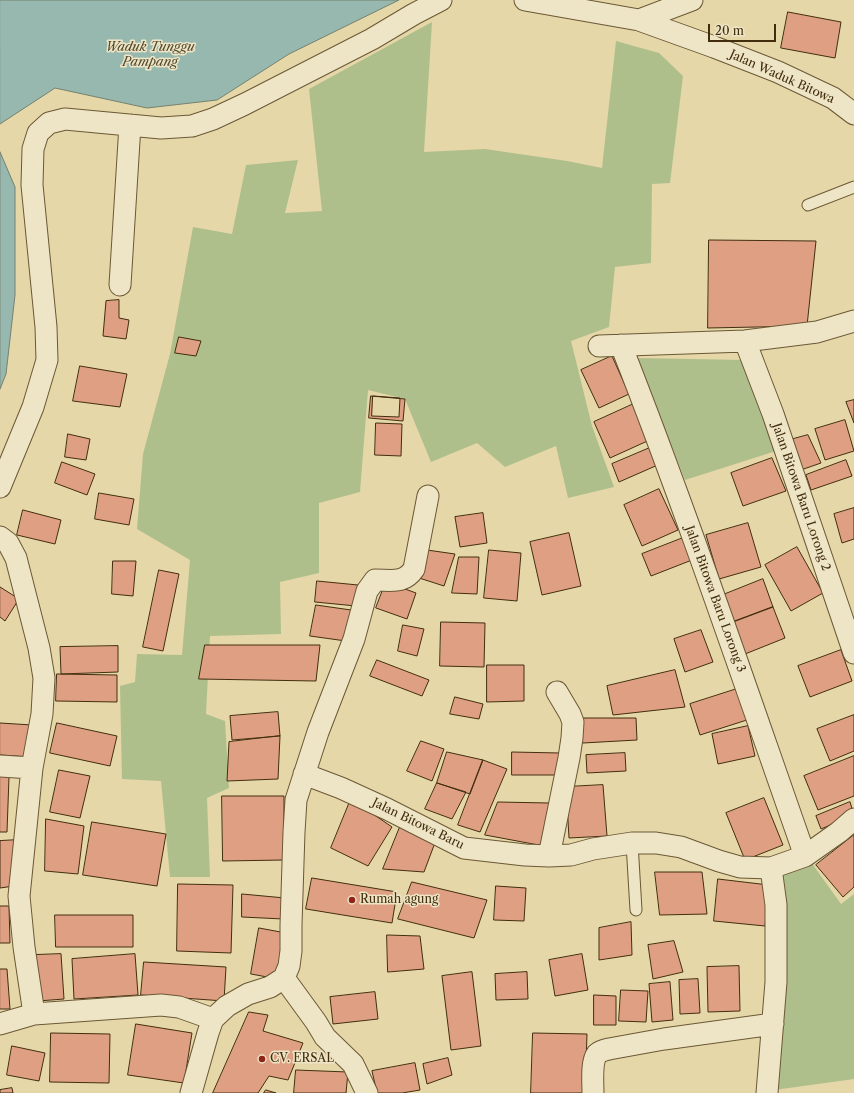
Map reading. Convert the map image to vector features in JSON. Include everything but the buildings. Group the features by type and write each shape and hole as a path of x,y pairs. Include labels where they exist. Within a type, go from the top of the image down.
{"street":[{"path":"0,487 33,407 46,360 46,327 32,185 33,149 38,133 49,123 65,119 161,128 192,126 213,119 245,104 372,39 441,0"},
{"name":"Jalan Waduk Bitowa","path":"525,0 639,20 778,72 833,98 854,114"},
{"path":"639,20 692,0"},
{"path":"120,285 130,125"},
{"path":"600,346 745,341 817,332 854,322"},
{"name":"Jalan Bitowa Baru Lorong 2","path":"745,341 773,414 854,653"},
{"name":"Jalan Bitowa Baru Lorong 3","path":"621,345 681,503 805,856"},
{"path":"191,1093 213,1019 227,1006 248,994 270,987 284,978 289,966 292,951 291,925 296,800 318,732 354,639 367,591 375,580 404,580 410,576 414,569 428,496"},
{"path":"0,537 8,543 16,558 39,648 44,678 42,714 32,768 19,896 24,947 34,1014"},
{"path":"549,856 569,758 573,722 557,692"},
{"path":"0,766 32,768"},
{"name":"Jalan Bitowa Baru","path":"304,774 341,788 387,809 464,848 549,856 571,855 593,849 632,843 656,844 681,847 719,862 740,867 771,868 805,856 834,836 854,819"},
{"path":"767,1093 776,982 776,905 771,868"},
{"path":"284,978 325,1037 353,1064 367,1093"},
{"path":"0,1024 34,1014 161,1005 179,1007 213,1019"},
{"path":"593,1093 594,1061 596,1055 600,1052 609,1049 664,1040 773,1024"}],"lane":[{"path":"639,20 660,0"},
{"path":"808,205 854,187"},
{"path":"632,843 636,910"}],"green space":[{"path":"432,22 424,152 485,149 567,161 602,168 616,41 659,53 683,76 670,183 652,184 651,263 615,267 609,327 571,341 592,426 614,487 568,498 556,446 505,467 477,443 431,462 405,399 368,390 360,492 319,503 319,573 280,582 281,634 210,636 206,714 225,721 229,788 207,798 210,877 170,877 161,781 122,779 120,686 135,682 137,654 182,655 190,560 137,529 143,454 170,354 193,227 232,234 246,165 298,160 285,213 322,211 309,89"},
{"path":"637,358 746,360 776,451 685,480"},
{"path":"811,862 841,904 854,894 854,1079 767,1091 781,876"}],"water":[{"name":"Waduk Tunggu Pampang","path":"0,0 399,0 289,54 217,100 147,108 55,88 0,124"},
{"path":"0,152 15,187 15,295 6,374 0,389"}],"place":[{"name":"Rumah agung","path":"352,900"},
{"name":"CV. ERSAL","path":"262,1059"}]}
